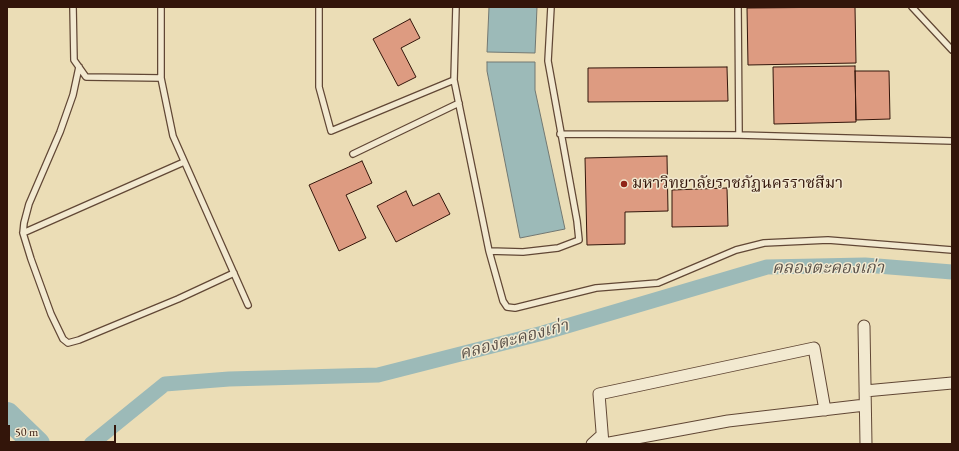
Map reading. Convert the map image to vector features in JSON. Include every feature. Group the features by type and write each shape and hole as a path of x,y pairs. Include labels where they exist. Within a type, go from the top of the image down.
{"street":[{"path":"864,326 866,444"},
{"path":"603,441 599,394 814,348 825,410"},
{"path":"865,391 952,382"},
{"path":"592,444 728,421 865,405"}],"lane":[{"path":"73,7 74,60 86,77 161,78"},
{"path":"161,7 161,78 173,136 248,305"},
{"path":"319,7 319,87 331,131 454,80"},
{"path":"456,7 454,80 489,251 503,302 507,307 515,308 596,288 658,283 736,250 764,243 828,240 952,250"},
{"path":"489,251 537,251 558,248 579,240 577,221 560,134 548,61 551,7"},
{"path":"738,7 739,135"},
{"path":"912,7 952,50"},
{"path":"79,67 73,95 60,132 29,204 24,233 51,314 63,339 68,342 79,340 234,274"},
{"path":"353,154 459,103"},
{"path":"560,134 739,135 952,141"},
{"path":"24,233 184,162"}],"water":[{"path":"489,7 537,7 535,53 487,52"},
{"path":"487,62 535,62 535,90 565,229 520,238 487,71"}],"building":[{"path":"855,7 856,63 748,65 747,8"},
{"path":"410,19 420,38 401,48 416,77 398,86 373,39"},
{"path":"855,66 856,122 774,124 773,67"},
{"path":"727,67 728,101 588,102 588,68"},
{"path":"855,71 889,71 890,119 856,120"},
{"path":"667,156 668,211 625,212 625,244 587,245 585,158"},
{"path":"362,161 372,183 346,195 366,238 339,251 309,185"},
{"path":"727,188 728,226 672,227 672,190"},
{"path":"406,191 413,206 439,193 450,214 396,242 377,206"}],"waterway":[{"name":"คลองตะคองเก่า","path":"91,444 165,384 229,379 378,375 543,333 767,267 865,265 952,272"},
{"name":"คลองตะคองเก่า","path":"7,415 37,444"}],"place":[{"name":"มหาวิทยาลัยราชภัฏนครราชสีมา","path":"624,184"}]}
